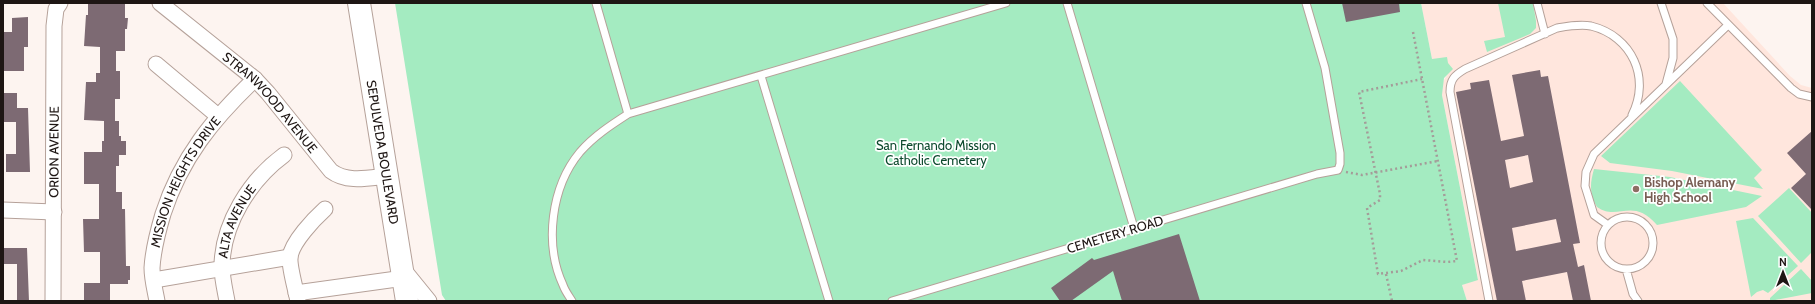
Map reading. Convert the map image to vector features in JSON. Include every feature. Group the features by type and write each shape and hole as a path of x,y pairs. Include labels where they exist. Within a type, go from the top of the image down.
{"main road":[{"name":"SEPULVEDA BOULEVARD","path":"359,3 407,301"}],"street":[{"name":"ORION AVENUE","path":"53,301 54,26 56,10 60,3"},
{"name":"STRANWOOD AVENUE","path":"160,3 255,79 336,176 342,178 387,176"},
{"path":"156,64 218,116"},
{"name":"MISSION HEIGHTS DRIVE","path":"157,301 152,269 154,249 159,226 172,187 188,157 218,116 255,79"},
{"name":"ALTA AVENUE","path":"227,301 222,268 224,248 229,230 240,204 262,175 284,155"},
{"path":"325,209 311,222 295,246 290,257 297,297 403,273 429,301"},
{"path":"3,210 54,212"},
{"path":"154,280 290,257"}],"lane":[{"path":"596,3 628,114"},
{"path":"572,301 563,285 554,254 552,226 556,203 566,176 580,152 601,131 628,114 1006,3"},
{"path":"1067,3 1134,228"},
{"path":"1306,3 1325,68 1340,153 1340,164 1338,170"},
{"path":"1537,3 1545,34"},
{"path":"1661,3 1674,40 1673,58 1666,84"},
{"path":"1707,3 1791,88 1799,94 1812,97"},
{"path":"1608,225 1594,215 1585,186 1586,172 1594,154 1632,115 1728,25"},
{"path":"1490,301 1450,86 1454,76 1465,69 1545,34 1568,26 1585,26 1611,34 1624,44 1633,57 1638,70 1640,88 1637,104 1632,115"},
{"path":"761,76 829,301"},
{"name":"CEMETERY ROAD","path":"892,301 1316,174 1338,170"},
{"path":"1630,217 1638,220 1650,231 1652,238 1651,254 1641,265 1626,269 1617,268 1610,263 1603,253 1601,240 1603,232 1608,225 1618,219 1630,217"},
{"path":"1626,269 1633,294 1638,301"}],"path":[{"path":"1413,32 1458,261 1447,262 1423,260 1406,270 1378,274 1366,208 1380,200 1376,173 1359,92 1422,79"},
{"path":"1338,170 1362,175 1438,160"},
{"path":"1386,274 1392,301"}],"shaded area":[{"name":"Bishop Alemany High School","path":"1421,3 1723,3 1790,76 1801,85 1812,88 1812,301 1467,301 1462,285 1478,279 1442,95 1443,82 1447,75 1432,59"}],"green space":[{"name":"San Fernando Mission Catholic Cemetery","path":"395,3 1421,3 1432,59 1447,57 1448,63 1453,69 1444,78 1442,95 1478,280 1462,285 1467,301 446,301 442,295"},
{"path":"1498,3 1533,3 1536,28 1530,34 1487,52 1484,41 1505,37"},
{"path":"1680,81 1762,170 1754,178 1763,189 1672,171 1610,163 1601,156"},
{"path":"1594,169 1670,177 1762,196 1746,207 1657,225 1640,212 1612,212 1605,211 1597,207 1591,193"},
{"path":"1789,188 1812,213 1812,252 1801,263 1758,216"},
{"path":"1753,218 1798,266 1768,293 1763,290 1757,292 1751,297 1736,221"},
{"path":"1801,269 1812,281 1812,293 1770,301 1770,298"}],"building":[{"path":"88,3 125,4 125,18 128,18 127,29 125,29 125,51 116,51 116,71 120,71 120,99 115,99 115,121 119,121 119,136 121,136 121,141 126,141 126,155 119,155 119,166 116,166 116,192 122,192 122,209 125,209 126,266 130,266 130,280 128,280 128,284 110,284 110,301 84,300 84,283 100,283 100,252 84,252 83,219 99,219 99,184 84,184 84,152 102,152 102,141 104,141 104,121 84,120 86,82 96,82 96,73 100,73 100,47 84,46"},
{"path":"1342,3 1399,3 1400,12 1346,22"},
{"path":"28,17 28,47 24,47 24,71 3,71 3,32 12,32 12,18"},
{"path":"1540,70 1541,77 1548,76 1580,243 1573,244 1578,267 1584,265 1591,301 1573,301 1567,272 1522,281 1526,301 1497,301 1456,92 1471,89 1470,83 1489,80 1501,141 1524,136 1512,75","holes":["1528,155 1533,182 1510,188 1505,160","1556,219 1561,242 1516,251 1512,228"]},
{"path":"3,93 17,93 17,108 28,108 30,172 6,172 6,154 16,154 16,122 3,122"},
{"path":"1812,131 1812,210 1791,188 1806,174 1787,153"},
{"path":"1179,234 1200,301 1122,301 1113,271 1071,301 1060,301 1051,288 1092,258 1094,260"},
{"path":"3,248 27,248 29,301 17,301 17,264 3,264"}],"place":[{"name":"Bishop Alemany High School","path":"1636,189"}]}
